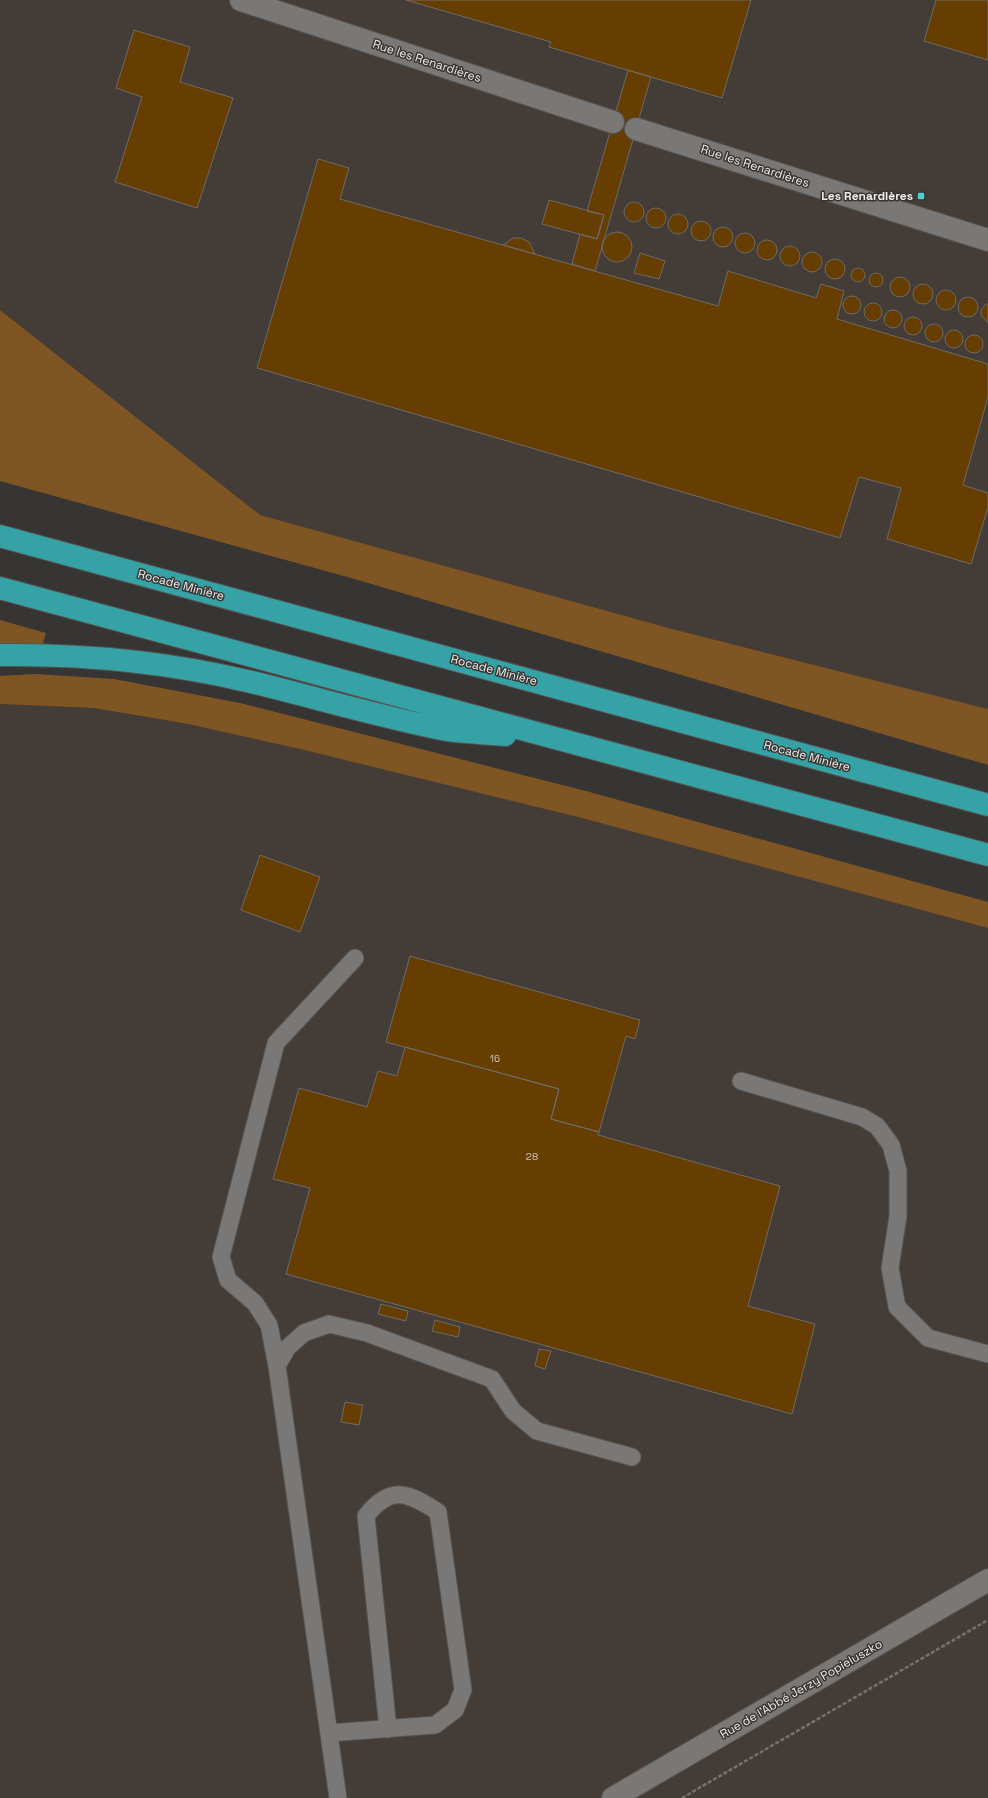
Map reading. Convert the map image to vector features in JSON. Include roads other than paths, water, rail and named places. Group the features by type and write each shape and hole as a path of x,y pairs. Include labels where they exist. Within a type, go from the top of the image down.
{"highway":[{"name":"Rocade Minière","path":"0,536 988,805"},
{"path":"0,588 988,856"},
{"path":"0,655 41,654 181,667 247,681 326,702 449,730 558,739"}],"street":[{"name":"Rue les Renardières","path":"242,0 613,122"},
{"name":"Rue les Renardières","path":"636,129 988,240"},
{"name":"Rue de l'Abbé Jerzy Popieluszko","path":"614,1798 988,1580"}],"lane":[{"path":"338,1798 277,1366 269,1326 255,1302 228,1280 221,1258 276,1043 355,958"},
{"path":"741,1081 862,1117 877,1126 891,1145 898,1172 898,1216 890,1268 897,1307 928,1338 988,1354"},
{"path":"277,1366 287,1348 304,1333 329,1324 367,1333 492,1379 513,1411 537,1431 632,1457"},
{"path":"329,1733 388,1729 435,1725 455,1710 463,1690 438,1512 416,1498 393,1495 375,1504 366,1516 388,1729"}],"place":[{"name":"Les Renardières","path":"921,196"}]}
